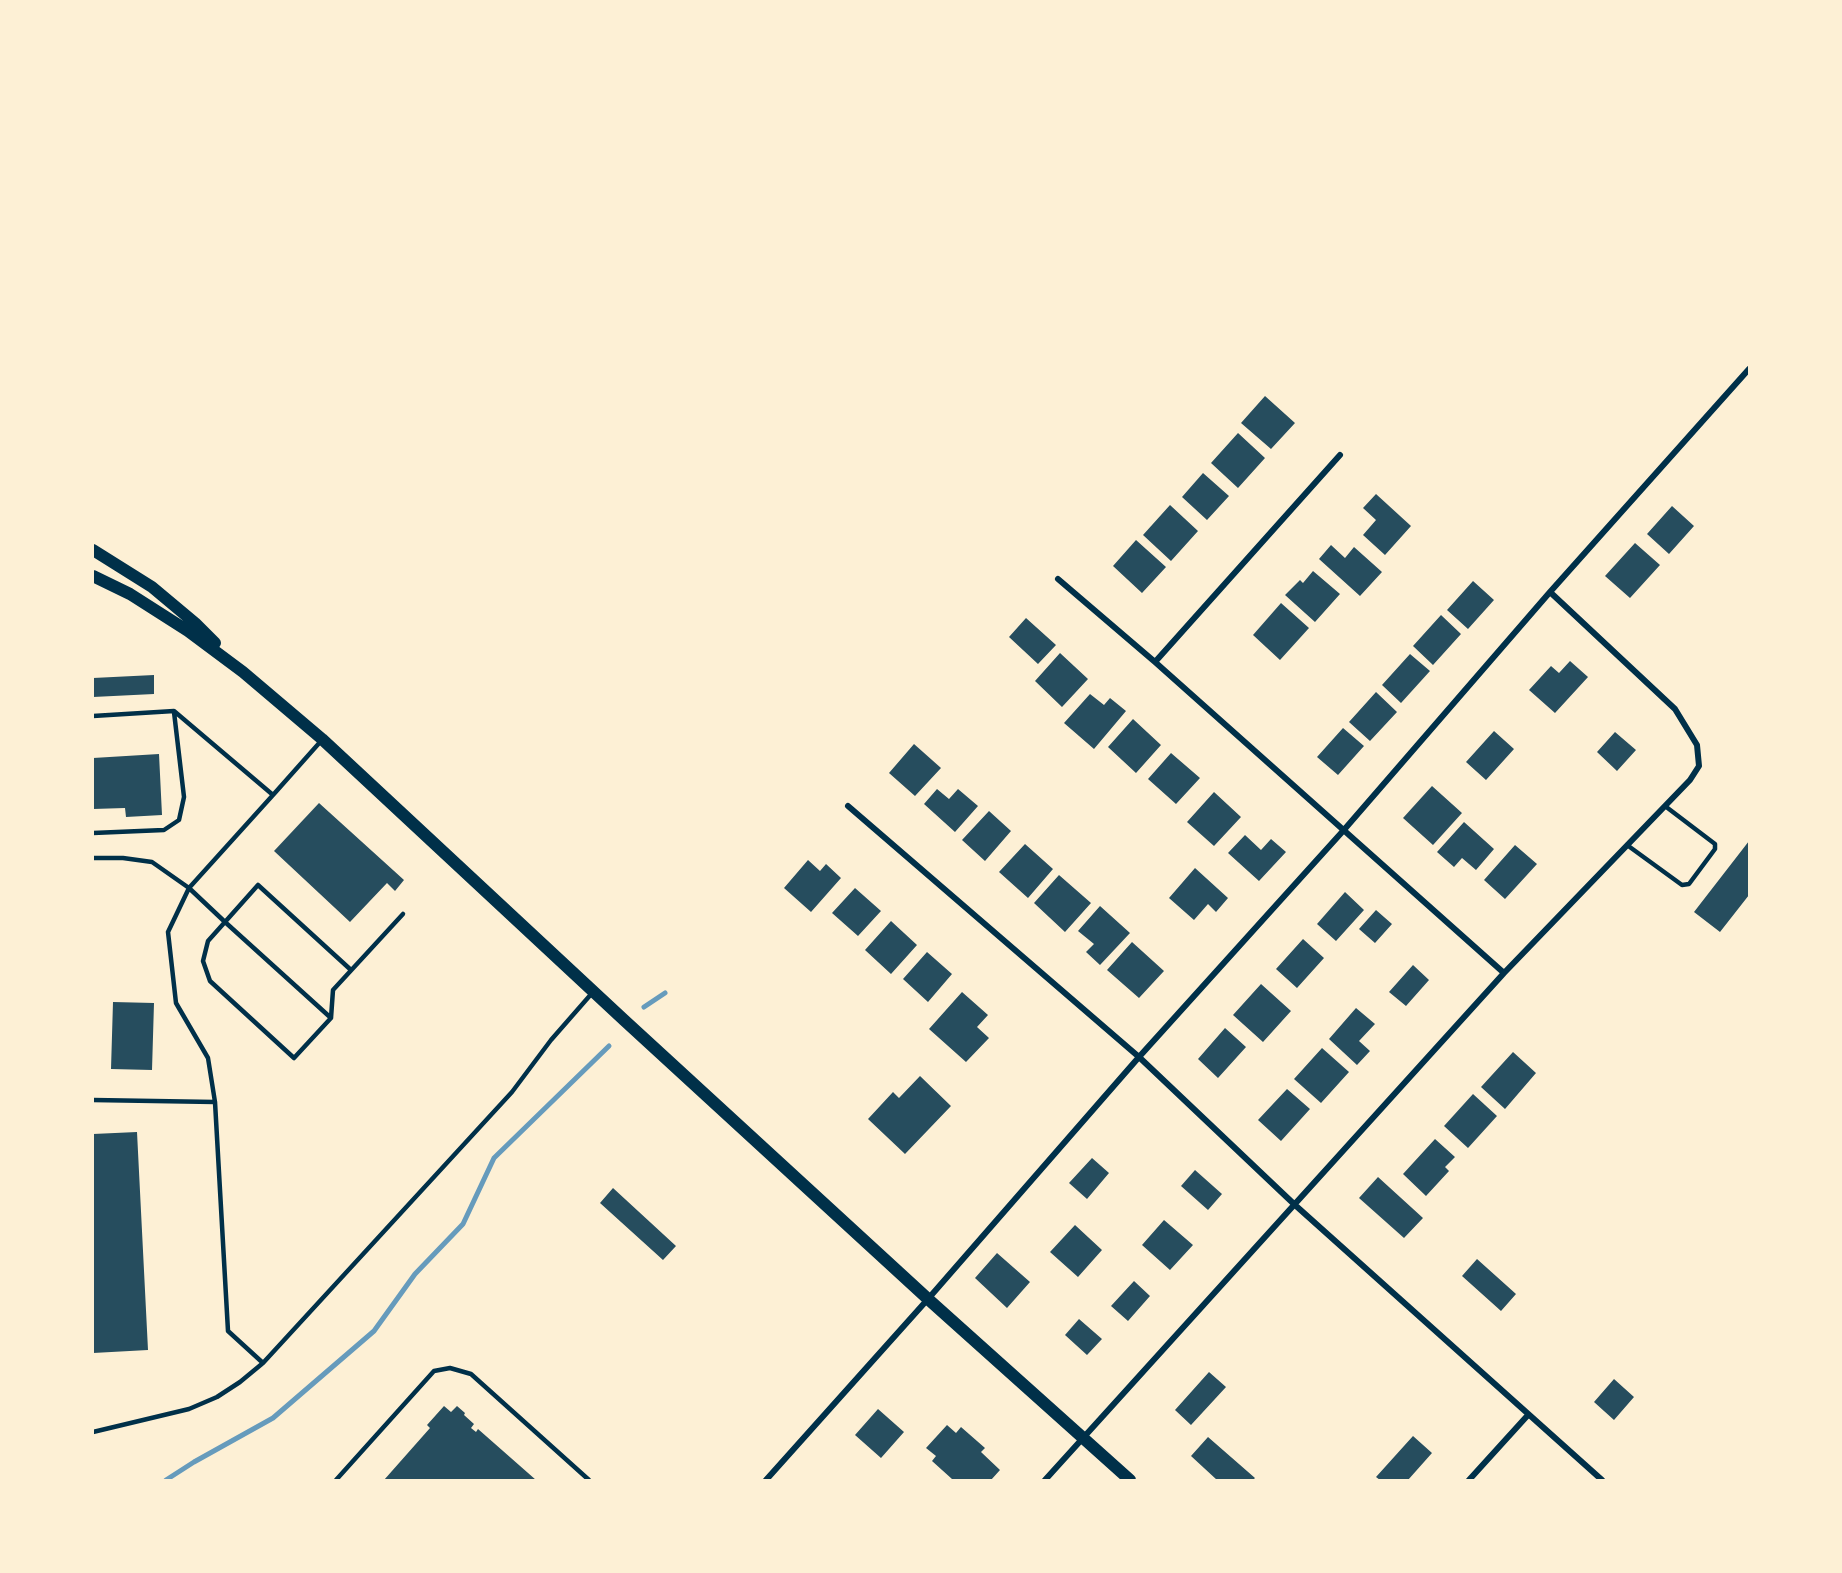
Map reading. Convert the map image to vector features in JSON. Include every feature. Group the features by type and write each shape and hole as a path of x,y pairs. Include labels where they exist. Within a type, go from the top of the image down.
{"main road":[{"path":"93,550 152,586 195,623 243,672"},
{"path":"93,576 130,594 188,631 243,672 322,739 593,992 928,1299 1130,1480"}],"street":[{"path":"766,1480 928,1299 1138,1057 1343,831 1550,592 1749,369"},
{"path":"1155,662 1340,455"},
{"path":"1058,579 1155,662 1504,973"},
{"path":"1045,1480 1504,973 1690,780 1699,766 1697,745 1675,709 1550,592"},
{"path":"849,806 1138,1057 1295,1205 1602,1480"},
{"path":"1469,1480 1528,1414"}],"lane":[{"path":"93,717 174,711 273,795"},
{"path":"93,833 164,830 179,820 184,797 174,711"},
{"path":"263,1363 228,1331 215,1102 208,1058 176,1003 168,932 189,888 322,739"},
{"path":"1627,845 1682,885 1689,884 1715,849 1715,844 1665,806"},
{"path":"93,858 123,858 152,862 189,888 331,1018"},
{"path":"351,970 258,885 208,941 203,961 210,981 294,1058 331,1018 333,990 403,914"},
{"path":"93,1432 189,1409 217,1397 263,1363 512,1092 551,1040 593,992"},
{"path":"93,1100 215,1102"},
{"path":"336,1480 434,1371 450,1368 471,1374 589,1480"}],"building":[{"path":"1265,396 1295,423 1271,449 1241,423"},
{"path":"1238,433 1265,458 1238,488 1211,463"},
{"path":"1203,473 1229,496 1207,520 1182,497"},
{"path":"1376,494 1411,526 1385,555 1363,535 1376,520 1363,508"},
{"path":"1170,505 1198,531 1171,561 1143,535"},
{"path":"1672,506 1694,526 1669,554 1647,534"},
{"path":"1136,540 1166,567 1142,593 1113,566"},
{"path":"1635,543 1660,565 1630,598 1605,576"},
{"path":"1331,545 1345,558 1354,547 1382,572 1360,596 1319,559"},
{"path":"1313,571 1340,594 1315,622 1285,595 1300,580 1303,583"},
{"path":"1473,581 1494,600 1468,629 1447,610"},
{"path":"1281,603 1309,628 1280,660 1253,635"},
{"path":"1441,615 1461,634 1433,665 1413,646"},
{"path":"1026,618 1056,645 1038,664 1009,637"},
{"path":"1060,653 1088,679 1062,707 1035,681"},
{"path":"1410,654 1430,671 1401,703 1382,685"},
{"path":"1570,661 1588,677 1555,713 1529,690 1551,666 1559,673"},
{"path":"154,675 154,694 93,697 93,678"},
{"path":"1376,692 1397,712 1370,741 1349,722"},
{"path":"1090,694 1104,705 1110,698 1126,711 1094,749 1064,723"},
{"path":"1133,719 1161,745 1136,773 1108,747"},
{"path":"1343,728 1364,746 1338,775 1317,757"},
{"path":"1494,731 1514,749 1486,780 1466,762"},
{"path":"1615,732 1636,750 1617,771 1597,752"},
{"path":"914,744 941,768 915,796 889,773"},
{"path":"1171,753 1200,778 1176,804 1148,779"},
{"path":"159,754 162,815 126,817 125,808 93,809 93,758"},
{"path":"1432,786 1462,813 1433,845 1403,818"},
{"path":"937,789 949,799 958,789 978,806 955,832 924,804"},
{"path":"1214,792 1241,817 1214,846 1187,822"},
{"path":"319,803 404,880 395,891 387,883 350,922 274,851"},
{"path":"989,811 1011,831 985,861 962,840"},
{"path":"1464,822 1494,849 1476,870 1462,858 1454,867 1437,852"},
{"path":"1245,835 1261,850 1271,839 1286,852 1259,881 1228,853"},
{"path":"1749,841 1749,895 1720,932 1694,912"},
{"path":"1025,844 1053,869 1028,898 999,872"},
{"path":"1515,845 1537,864 1505,899 1484,880"},
{"path":"808,860 820,871 826,864 841,878 811,912 784,888"},
{"path":"1195,868 1228,898 1216,912 1208,904 1194,920 1169,898"},
{"path":"1059,875 1091,903 1065,932 1034,903"},
{"path":"855,888 881,911 858,936 832,913"},
{"path":"1345,892 1364,910 1336,941 1317,924"},
{"path":"1100,906 1130,933 1100,965 1086,952 1094,944 1078,931"},
{"path":"1376,910 1392,924 1375,943 1359,929"},
{"path":"891,921 917,945 891,974 865,950"},
{"path":"1303,939 1324,958 1297,988 1276,969"},
{"path":"1132,942 1164,971 1139,998 1107,970"},
{"path":"927,952 952,974 928,1002 903,979"},
{"path":"1413,965 1429,980 1406,1006 1389,992"},
{"path":"1261,984 1291,1011 1263,1042 1233,1015"},
{"path":"962,992 988,1015 977,1027 989,1038 966,1062 929,1029"},
{"path":"113,1002 154,1003 152,1070 111,1069"},
{"path":"1356,1008 1375,1024 1359,1041 1370,1051 1357,1065 1329,1039"},
{"path":"1225,1028 1246,1047 1218,1078 1198,1059"},
{"path":"1322,1048 1349,1072 1321,1103 1294,1079"},
{"path":"1513,1052 1536,1073 1505,1109 1481,1087"},
{"path":"920,1076 951,1106 905,1154 868,1119 893,1092 899,1098"},
{"path":"1287,1089 1310,1109 1281,1141 1258,1120"},
{"path":"1473,1094 1497,1116 1468,1148 1444,1126"},
{"path":"137,1132 148,1350 93,1353 93,1134"},
{"path":"1435,1139 1455,1157 1445,1167 1449,1171 1426,1196 1403,1174"},
{"path":"1092,1158 1109,1173 1087,1199 1069,1183"},
{"path":"1195,1170 1222,1194 1208,1210 1181,1186"},
{"path":"1378,1177 1423,1218 1404,1238 1359,1198"},
{"path":"613,1188 676,1246 663,1260 600,1203"},
{"path":"1164,1220 1193,1245 1170,1270 1142,1245"},
{"path":"1075,1225 1102,1250 1078,1277 1050,1252"},
{"path":"997,1253 1030,1282 1007,1308 975,1278"},
{"path":"1477,1259 1516,1294 1501,1311 1462,1276"},
{"path":"1134,1281 1150,1296 1128,1321 1111,1306"},
{"path":"1079,1319 1102,1339 1087,1355 1065,1335"},
{"path":"1209,1372 1226,1387 1191,1425 1175,1410"},
{"path":"1614,1379 1634,1397 1614,1420 1594,1402"},
{"path":"444,1406 451,1412 457,1406 474,1424 471,1428 476,1432 478,1429 536,1480 384,1480 430,1428 427,1425"},
{"path":"878,1409 904,1432 881,1458 855,1435"},
{"path":"947,1425 956,1433 961,1427 985,1448 981,1452 1000,1470 991,1480 951,1480 932,1461 936,1456 926,1448"},
{"path":"1413,1436 1432,1453 1408,1480 1380,1480 1376,1477"},
{"path":"1208,1437 1255,1478 1253,1480 1217,1480 1191,1456"}],"waterway":[{"path":"644,1007 665,993"},
{"path":"166,1480 273,1418 374,1331 415,1274 463,1224 494,1158 609,1046"}]}
